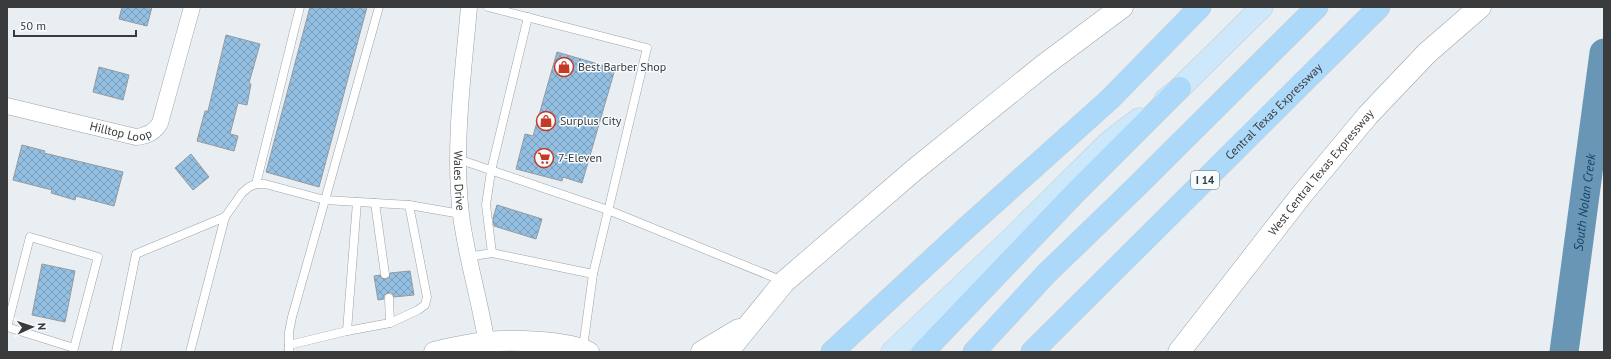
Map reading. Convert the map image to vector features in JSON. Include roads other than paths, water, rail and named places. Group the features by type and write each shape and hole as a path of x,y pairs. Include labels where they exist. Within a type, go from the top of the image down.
{"highway":[{"path":"832,352 1110,98 1200,7"},
{"path":"974,352 1046,274 1140,184 1317,7"},
{"name":"Central Texas Expressway","path":"1032,352 1379,7"},
{"path":"922,352 1075,193 1180,88"}],"main road":[{"path":"727,352 784,282 913,171 1043,66 1122,7"},
{"path":"892,352 1012,238 1109,142 1180,88 1262,7"},
{"name":"West Central Texas Expressway","path":"1179,352 1302,193 1368,115 1427,53 1480,7"},
{"path":"702,352 749,325"}],"street":[{"name":"Hilltop Loop","path":"7,106 136,137 144,136 156,130 160,123 192,7"},
{"name":"Wales Drive","path":"469,7 459,120 458,160 461,214 467,257 488,347"},
{"path":"434,352 530,341 561,344 586,350"}],"lane":[{"path":"256,184 300,7"},
{"path":"379,7 292,317 289,332 289,348 346,331 390,323 418,310 425,305 427,297 409,205"},
{"path":"488,7 647,48 593,274 586,350"},
{"path":"492,253 486,205 491,171 528,17"},
{"path":"458,160 608,210 784,282"},
{"path":"190,352 225,217 242,194 250,186 265,184 324,200 409,205 461,214"},
{"path":"346,331 357,202"},
{"path":"375,203 385,274"},
{"path":"116,352 136,254 225,217"},
{"path":"30,237 98,257 74,350 7,327 30,237"},
{"path":"467,257 492,253 593,274"},
{"path":"389,298 390,323"}],"waterway":[{"name":"South Nolan Creek","path":"1564,352 1604,53"}],"place":[{"name":"Best Barber Shop","path":"564,67"},
{"name":"Surplus City","path":"546,121"},
{"name":"7-Eleven","path":"544,158"}]}
